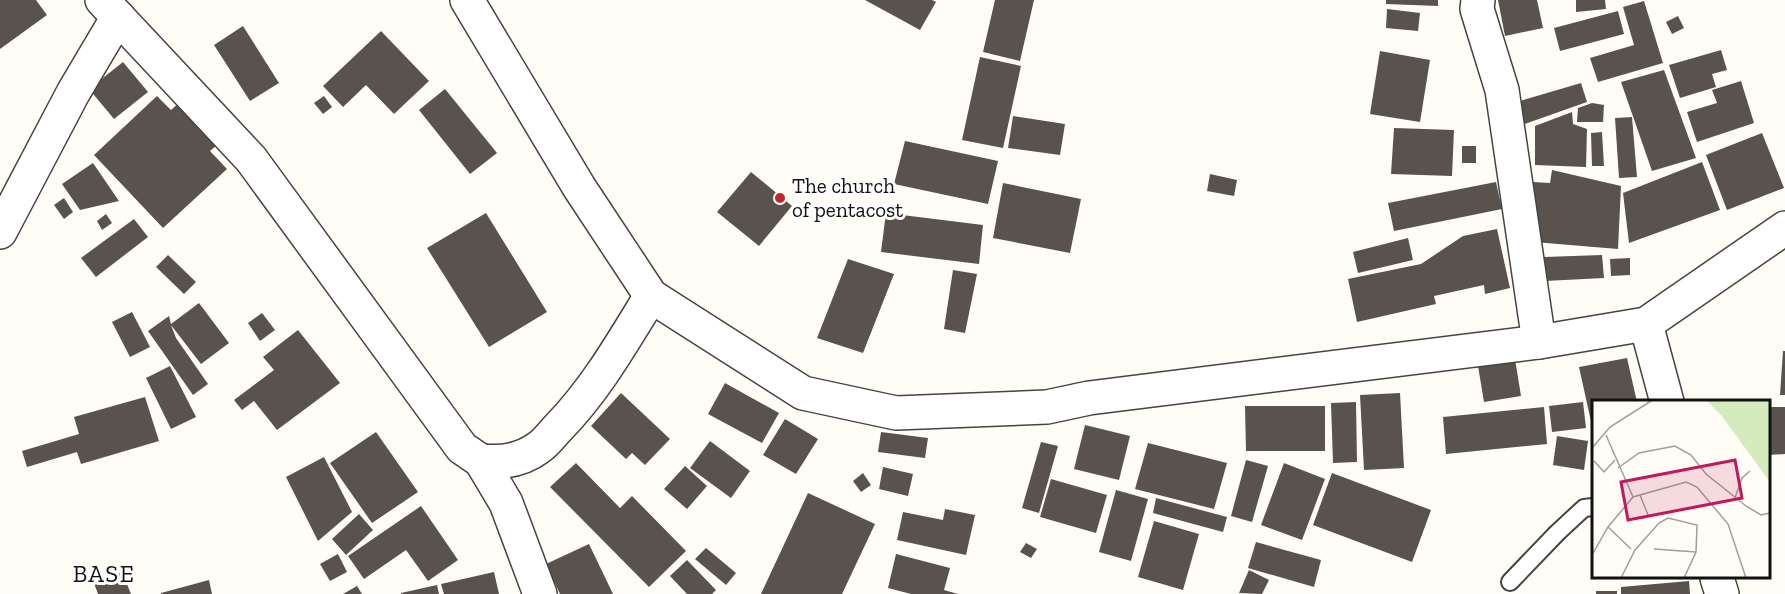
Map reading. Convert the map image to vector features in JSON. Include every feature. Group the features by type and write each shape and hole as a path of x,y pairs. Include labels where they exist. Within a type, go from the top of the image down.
{"street":[{"path":"467,0 579,187 651,296 803,393 897,413 1047,407 1089,398 1539,342 1646,324 1785,228"},
{"path":"1478,0 1477,9 1502,90 1539,342"},
{"path":"0,232 73,93 110,9 251,159 462,448 482,461 499,463 515,459 538,448 578,407 602,376 651,296"},
{"path":"1646,324 1666,400"},
{"path":"482,461 506,503 540,594"},
{"path":"1717,579 1722,594"}],"lane":[{"path":"1510,582 1584,508 1592,507"}],"building":[{"path":"0,0 36,0 47,15 0,49"},
{"path":"865,0 932,0 936,2 920,30"},
{"path":"995,0 1034,0 1020,61 983,52"},
{"path":"1386,0 1438,0 1438,6 1386,4"},
{"path":"1498,0 1537,0 1543,28 1505,36"},
{"path":"1576,0 1605,0 1606,9 1576,12"},
{"path":"1644,1 1663,63 1598,82 1590,58 1634,45 1623,7"},
{"path":"1387,9 1420,13 1418,31 1386,28"},
{"path":"1618,11 1624,34 1560,51 1554,28"},
{"path":"1678,16 1684,28 1672,34 1666,22"},
{"path":"243,26 279,83 250,101 214,45"},
{"path":"381,31 429,81 394,114 366,85 343,107 323,86"},
{"path":"1721,50 1727,70 1712,74 1716,87 1680,98 1669,65"},
{"path":"1380,51 1430,60 1420,122 1370,114"},
{"path":"980,57 1021,66 1003,148 962,140"},
{"path":"123,62 148,92 114,119 89,89"},
{"path":"1664,70 1696,158 1652,171 1621,82"},
{"path":"1741,81 1754,123 1697,142 1687,112 1717,103 1712,90"},
{"path":"1581,83 1587,102 1519,126 1513,103"},
{"path":"445,89 497,153 470,174 419,110"},
{"path":"157,96 171,110 180,102 219,143 210,151 227,169 163,228 94,155"},
{"path":"324,96 332,107 323,114 314,103"},
{"path":"1592,103 1604,105 1603,122 1577,122 1578,108"},
{"path":"1572,112 1573,124 1587,129 1586,167 1535,165 1535,126"},
{"path":"1013,116 1065,124 1060,155 1008,148"},
{"path":"1632,117 1637,177 1619,178 1615,118"},
{"path":"1394,128 1454,130 1452,176 1391,174"},
{"path":"1602,132 1604,166 1592,166 1591,133"},
{"path":"1762,133 1784,188 1727,210 1706,155"},
{"path":"905,141 998,161 988,204 894,184"},
{"path":"1462,146 1476,146 1476,163 1462,163"},
{"path":"1702,162 1720,210 1629,243 1623,193"},
{"path":"93,163 119,201 80,210 62,184"},
{"path":"1552,170 1621,186 1618,249 1534,242 1533,182 1550,183"},
{"path":"751,172 792,206 759,246 717,212"},
{"path":"1210,174 1237,180 1234,196 1207,191"},
{"path":"1496,182 1502,209 1394,231 1388,203"},
{"path":"1003,183 1081,199 1070,253 993,238"},
{"path":"64,198 73,212 64,219 54,205"},
{"path":"486,213 547,312 489,347 427,248"},
{"path":"886,213 983,225 979,264 881,252"},
{"path":"106,214 112,223 102,230 97,221"},
{"path":"134,219 148,237 96,277 81,258"},
{"path":"1497,229 1510,288 1485,294 1484,285 1434,296 1436,304 1357,322 1348,279 1421,264 1463,236"},
{"path":"1408,238 1413,260 1358,273 1353,252"},
{"path":"168,255 196,282 184,294 156,267"},
{"path":"1602,255 1604,278 1545,281 1544,257"},
{"path":"1630,258 1630,275 1611,276 1610,259"},
{"path":"848,259 894,274 863,353 817,338"},
{"path":"953,270 977,274 965,333 944,329"},
{"path":"199,303 229,343 201,364 171,325 176,338 208,384 193,395 148,331 169,316 171,324"},
{"path":"132,312 150,347 130,357 112,322"},
{"path":"262,313 275,330 260,341 248,323"},
{"path":"298,330 340,383 277,430 254,401 242,410 234,400 274,370 263,357"},
{"path":"1783,351 1785,351 1785,395 1780,395"},
{"path":"1627,358 1637,400 1592,400 1592,426 1579,367"},
{"path":"1515,359 1521,396 1484,402 1478,366"},
{"path":"170,366 196,417 171,429 146,378"},
{"path":"725,383 779,413 762,443 708,414"},
{"path":"621,393 670,439 645,465 632,453 626,459 591,426"},
{"path":"1400,393 1404,468 1364,470 1360,395"},
{"path":"145,397 159,441 81,464 77,452 27,467 22,451 79,434 74,417"},
{"path":"1356,402 1357,462 1333,463 1331,403"},
{"path":"1583,402 1586,428 1552,432 1549,406"},
{"path":"1245,406 1325,406 1325,451 1246,451"},
{"path":"1544,407 1547,444 1446,454 1443,417"},
{"path":"1770,407 1785,407 1785,454 1770,455"},
{"path":"785,419 818,439 796,474 763,455"},
{"path":"1085,425 1130,436 1119,480 1074,469"},
{"path":"376,432 418,492 372,523 330,463"},
{"path":"881,432 928,438 925,458 878,452"},
{"path":"1557,436 1588,441 1584,470 1553,465"},
{"path":"710,441 750,471 731,498 690,468"},
{"path":"1041,442 1058,446 1039,513 1022,508"},
{"path":"1148,443 1227,463 1214,509 1135,489"},
{"path":"324,457 352,512 318,541 286,477"},
{"path":"1246,460 1268,466 1252,522 1231,516"},
{"path":"576,463 620,508 632,496 686,551 649,587 550,487"},
{"path":"1284,463 1325,479 1302,540 1261,525"},
{"path":"685,466 707,486 687,509 664,489"},
{"path":"883,467 913,474 908,496 879,489"},
{"path":"863,473 871,485 861,492 853,481"},
{"path":"1332,473 1431,510 1412,562 1313,525"},
{"path":"1051,479 1107,495 1096,533 1040,517"},
{"path":"1116,490 1148,499 1131,561 1099,552"},
{"path":"808,493 875,524 842,594 761,594"},
{"path":"1156,498 1227,517 1223,532 1153,513"},
{"path":"421,506 458,560 428,581 406,550 364,579 348,556"},
{"path":"945,509 975,515 966,555 897,540 903,512 943,520"},
{"path":"359,514 373,530 346,555 332,539"},
{"path":"1154,521 1199,534 1183,590 1138,577"},
{"path":"1256,542 1321,560 1314,587 1248,568"},
{"path":"1026,543 1037,549 1031,558 1020,552"},
{"path":"589,544 613,594 560,594 546,564"},
{"path":"706,548 736,573 726,585 695,559"},
{"path":"338,554 347,572 330,581 320,564"},
{"path":"896,554 950,568 944,590 958,594 911,594 888,588"},
{"path":"687,560 716,590 712,594 687,594 670,576"},
{"path":"1249,570 1269,580 1262,594 1239,593"},
{"path":"122,572 131,594 98,594 94,583"},
{"path":"494,572 499,594 444,594 441,584"},
{"path":"209,580 212,594 161,594 161,593"},
{"path":"1689,581 1690,594 1621,594 1621,587"},
{"path":"437,585 439,594 401,594 401,593"},
{"path":"357,586 362,594 343,594"},
{"path":"1596,591 1617,591 1617,594 1596,594"}],"place":[{"name":"The church of pentacost","path":"780,198"}],"district":[{"name":"BASE","path":"104,574"}]}
